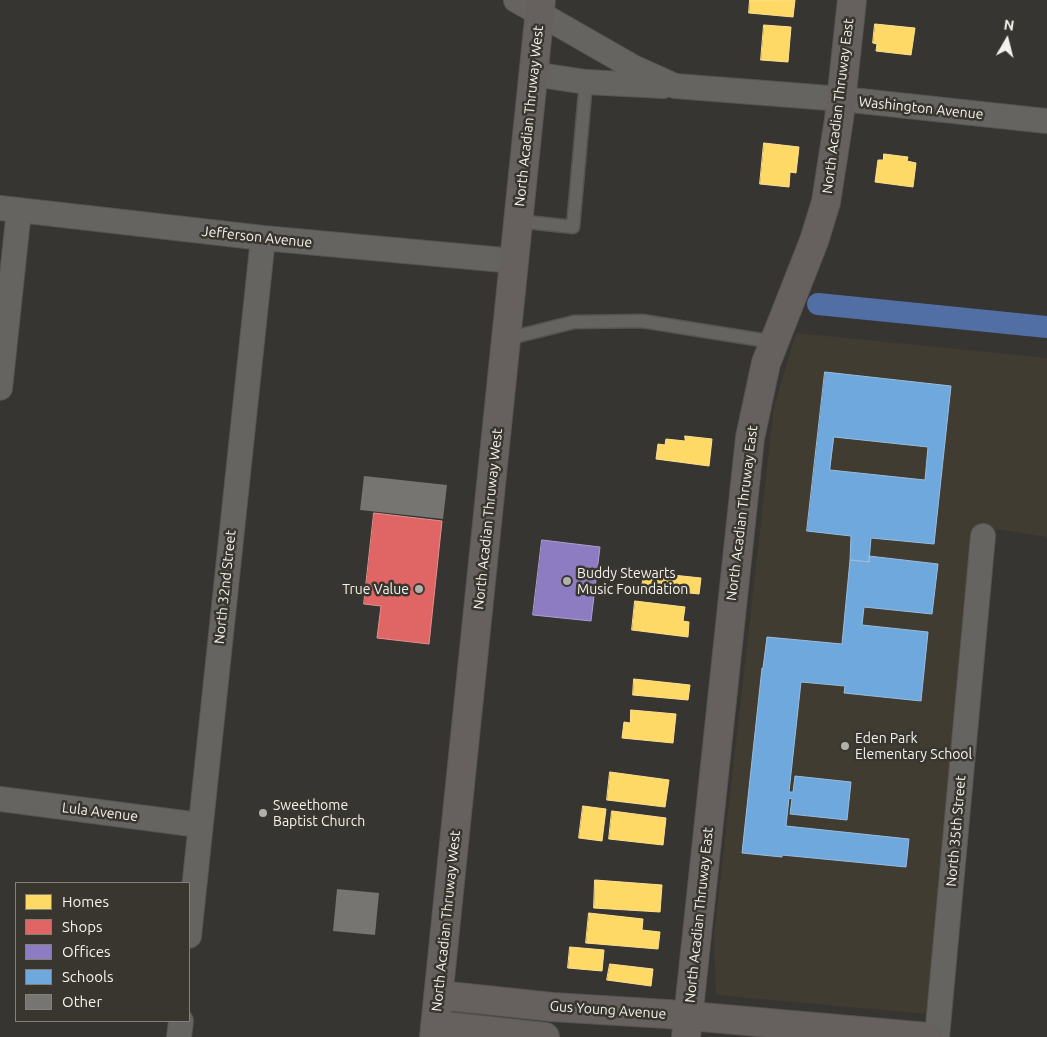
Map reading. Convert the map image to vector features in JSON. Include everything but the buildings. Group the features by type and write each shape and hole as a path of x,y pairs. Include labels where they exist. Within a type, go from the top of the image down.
{"street":[{"name":"Washington Avenue","path":"516,0 540,7 633,67 675,86"},
{"name":"North Acadian Thruway East","path":"687,1027 748,454 759,388 774,342 814,240 826,202 842,100 852,0"},
{"name":"North Acadian Thruway West","path":"434,1031 540,7"},
{"name":"Washington Avenue","path":"533,74 586,82 675,86 1047,120"},
{"name":"Jefferson Avenue","path":"9,209 263,238 514,261"},
{"path":"0,388 9,209"},
{"name":"North 32nd Street","path":"190,925 199,825 263,238"},
{"name":"North 35th Street","path":"937,1037 983,536"},
{"name":"Lula Avenue","path":"0,800 199,825"},
{"name":"Gus Young Avenue","path":"438,995 552,1007 687,1027 928,1037"},
{"path":"179,1037 181,1022"},
{"path":"434,1031 545,1037"}],"lane":[{"path":"518,221 573,227 586,82"},
{"path":"506,339 574,322 642,321 774,342"}],"shaded area":[{"name":"Eden Park Elementary School","path":"796,333 1047,358 1047,537 997,529 973,557 927,1014 716,995 714,936 774,407"}],"waterway":[{"path":"818,304 1047,327"}],"place":[{"name":"Buddy Stewarts Music Foundation","path":"567,581"},
{"name":"True Value","path":"419,589"},
{"name":"Eden Park Elementary School","path":"845,746"},
{"name":"Sweethome Baptist Church","path":"263,813"}]}
